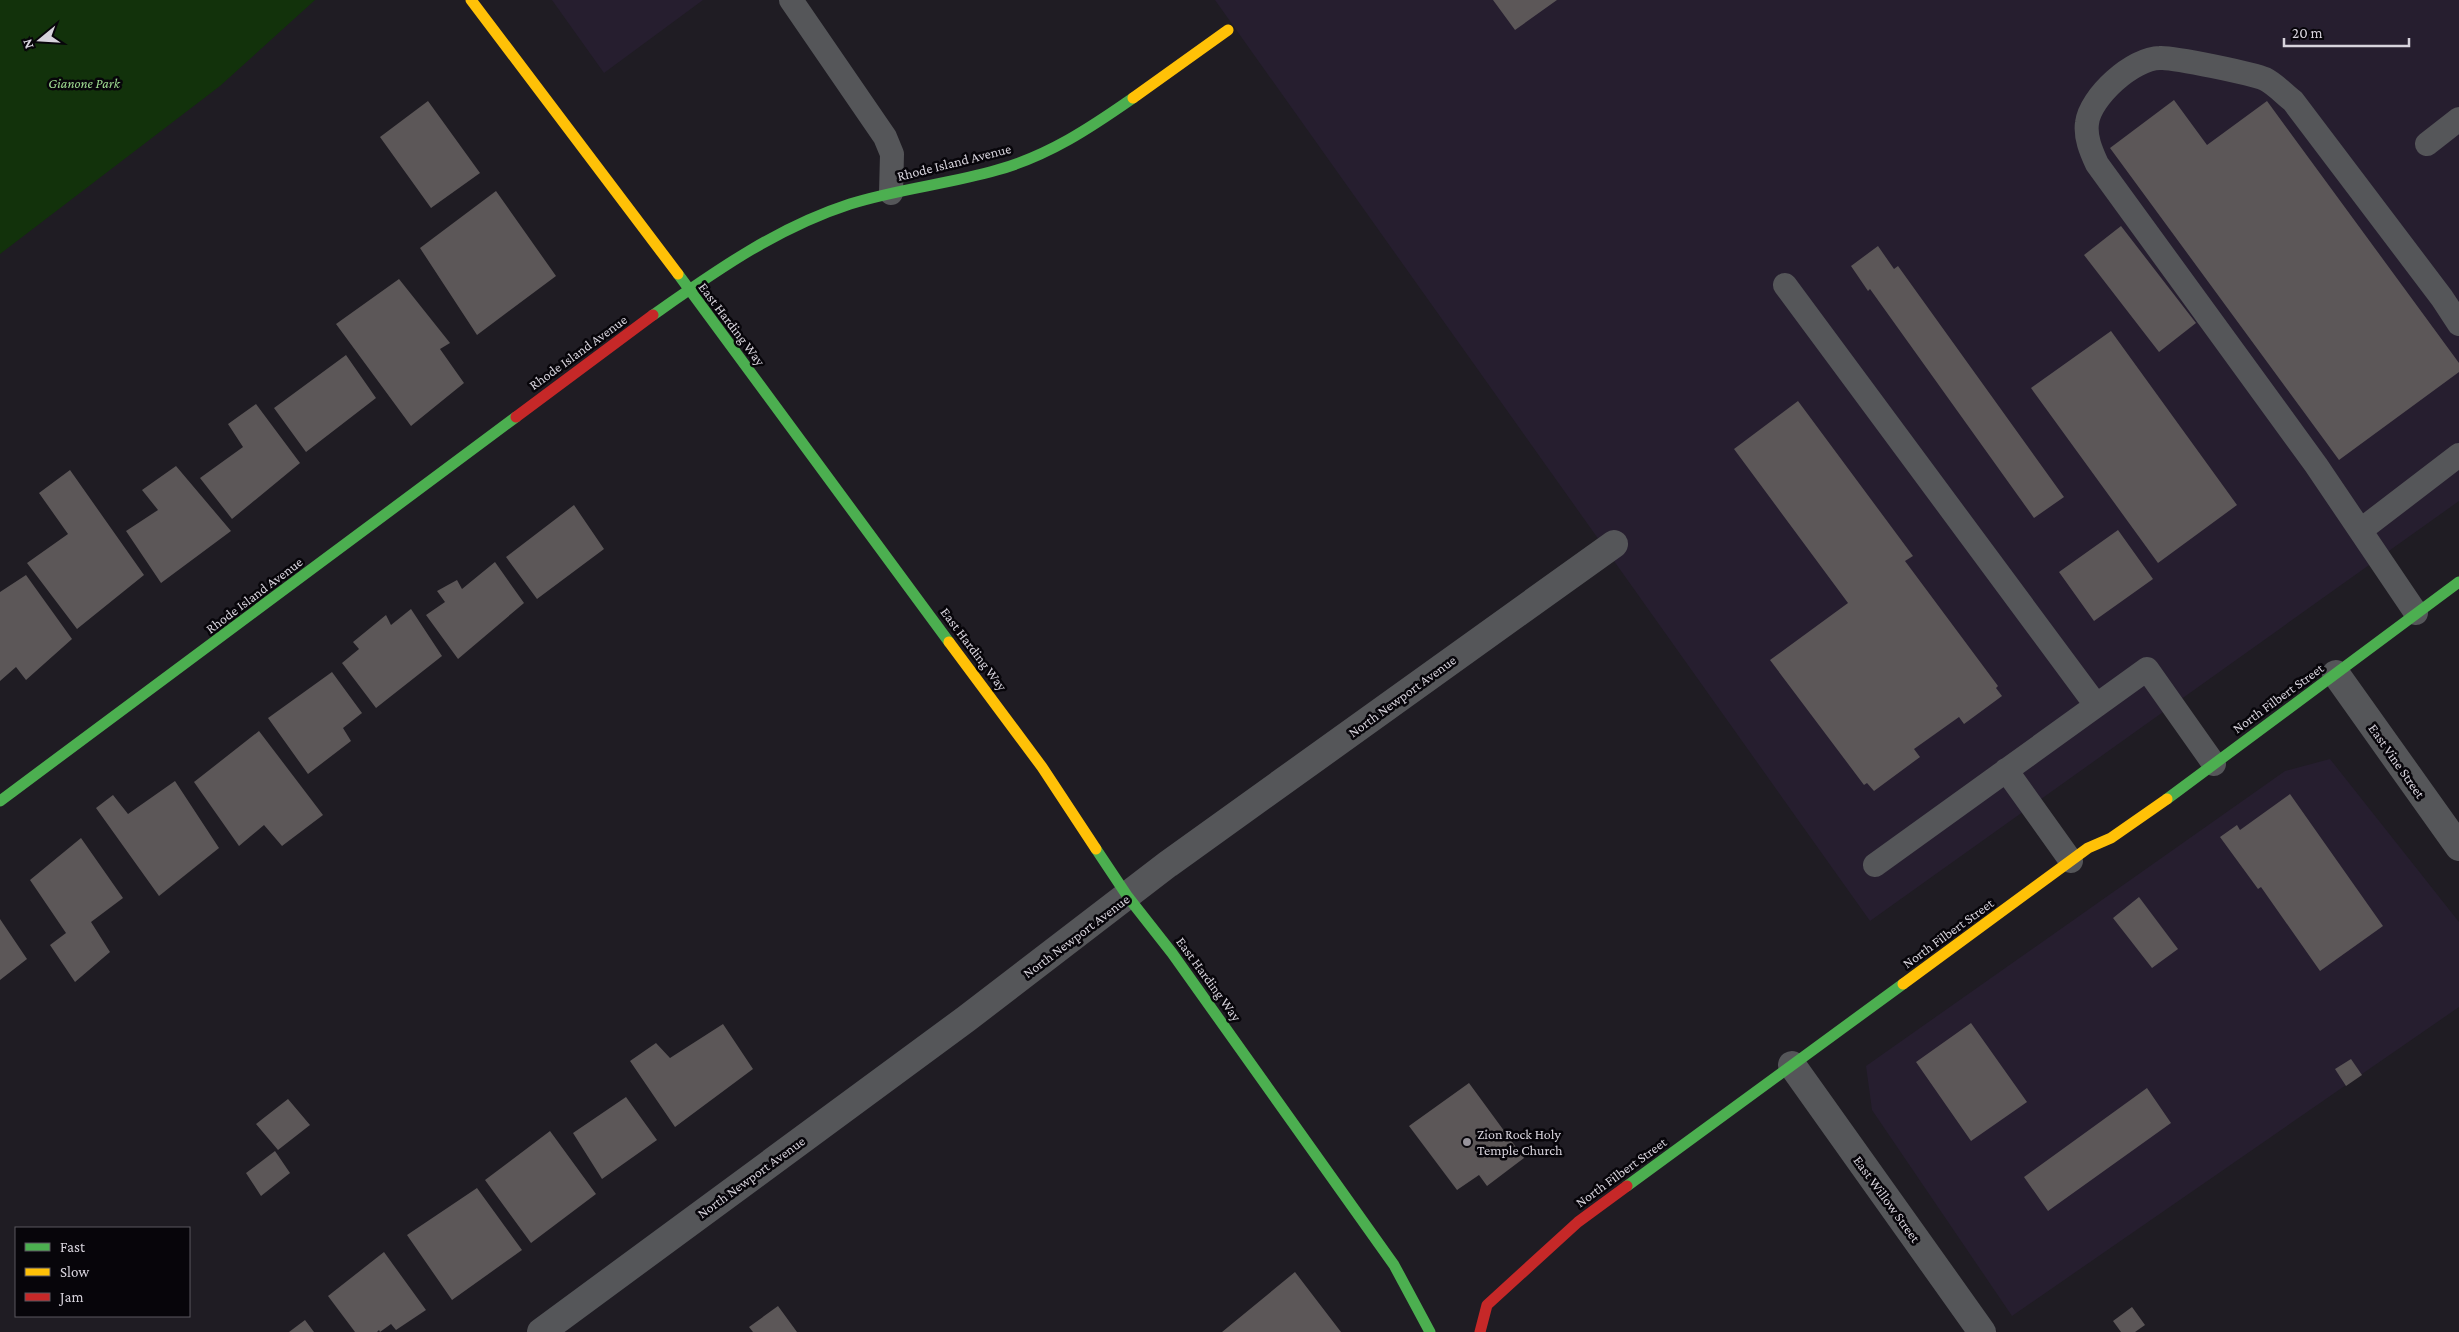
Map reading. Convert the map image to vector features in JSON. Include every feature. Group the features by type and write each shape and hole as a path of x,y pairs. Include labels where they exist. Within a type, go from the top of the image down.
{"street":[{"name":"East Harding Way","path":"471,0 638,220 1042,767 1128,897 1172,953 1394,1264 1430,1332"},
{"name":"Rhode Island Avenue","path":"0,801 278,596 614,343 735,258 778,233 850,204 891,193 998,170 1056,148 1097,123 1228,30"},
{"name":"North Newport Avenue","path":"542,1332 966,1020 1128,897 1168,864 1614,544"},
{"name":"North Filbert Street","path":"1480,1332 1487,1305 1578,1222 2088,848 2111,838 2214,764 2459,582"},
{"name":"East Vine Street","path":"2336,674 2459,847"},
{"name":"East Willow Street","path":"1792,1065 1982,1332"}],"lane":[{"path":"791,0 885,137 892,154 891,193"},
{"path":"2416,613 2361,530 2096,164 2089,148 2087,123 2094,103 2131,68 2159,58 2265,79 2293,100 2442,298 2459,324"},
{"path":"2428,144 2459,119"},
{"path":"1785,285 2096,705"},
{"path":"2361,530 2459,455"},
{"path":"1875,865 2146,669 2214,764"},
{"path":"2006,770 2071,862"}],"shaded area":[{"path":"552,0 703,0 604,73"},
{"path":"1215,0 2459,0 2459,501 1870,921"},
{"path":"2330,759 2459,922 2459,1007 2012,1316 1872,1110 1866,1066 2285,771"}],"green space":[{"name":"Gianone Park","path":"0,0 315,0 220,86 0,254"}],"building":[{"path":"1493,0 1557,0 1515,30"},
{"path":"2174,100 2207,145 2267,101 2459,363 2459,372 2339,460 2110,148"},
{"path":"428,101 480,173 431,208 380,137"},
{"path":"496,191 556,276 477,335 420,248"},
{"path":"2121,226 2196,323 2159,352 2084,255"},
{"path":"1878,246 1894,269 1898,266 2064,497 2034,518 1870,289 1868,291 1851,266"},
{"path":"399,279 450,343 440,349 464,383 411,426 336,324"},
{"path":"2111,331 2237,505 2158,563 2031,388"},
{"path":"346,355 376,398 306,452 274,408"},
{"path":"1798,401 1913,556 1905,561 1998,686 1996,688 2002,696 1964,724 1959,717 1914,749 1920,757 1874,791 1867,783 1864,785 1770,660 1848,603 1734,449"},
{"path":"256,404 300,463 232,519 200,478 243,447 228,424"},
{"path":"176,466 231,531 161,583 126,531 158,510 142,490"},
{"path":"70,470 144,575 77,629 27,563 68,534 39,493"},
{"path":"574,505 604,549 537,599 506,557"},
{"path":"2118,530 2153,579 2094,621 2059,572"},
{"path":"495,562 524,603 458,659 426,615 445,602 437,591 457,580 462,589"},
{"path":"26,575 72,639 26,680 16,667 0,681 0,592"},
{"path":"411,609 442,656 376,708 342,663 359,649 353,642 386,615 391,625"},
{"path":"332,672 362,713 343,728 351,741 308,774 268,718"},
{"path":"259,731 323,815 282,846 264,825 239,846 194,782"},
{"path":"175,781 219,848 159,896 96,808 113,795 128,814"},
{"path":"2290,794 2383,926 2320,971 2261,887 2258,889 2220,837 2237,825 2240,830"},
{"path":"81,838 123,898 91,922 110,952 75,982 50,945 66,933 30,880"},
{"path":"2139,897 2178,949 2152,968 2113,918"},
{"path":"0,919 27,959 0,980"},
{"path":"1971,1023 2027,1102 1971,1141 1916,1062"},
{"path":"723,1024 753,1069 675,1127 630,1061 656,1043 670,1058"},
{"path":"2351,1059 2362,1075 2346,1086 2335,1069"},
{"name":"Zion Rock Holy Temple Church","path":"1469,1083 1524,1158 1487,1186 1479,1175 1457,1190 1409,1126"},
{"path":"2147,1088 2171,1123 2048,1211 2024,1177"},
{"path":"626,1097 657,1140 602,1179 573,1133"},
{"path":"288,1099 310,1125 278,1150 256,1124"},
{"path":"550,1131 596,1194 531,1243 485,1180"},
{"path":"275,1151 290,1173 261,1196 246,1173"},
{"path":"477,1188 522,1250 452,1300 407,1235"},
{"path":"384,1252 426,1310 396,1330 391,1324 380,1332 379,1330 377,1332 355,1332 328,1296"},
{"path":"1295,1272 1341,1332 1222,1332"},
{"path":"778,1306 797,1332 753,1332 749,1327"},
{"path":"2132,1307 2145,1325 2135,1332 2121,1332 2113,1321"},
{"path":"305,1320 314,1332 289,1332"}],"traffic: fast":[{"path":"653,315 747,252 797,225 850,204 905,190 979,175 1016,164 1068,140 1133,98"},
{"path":"678,274 949,642"},
{"path":"0,801 516,417"},
{"path":"2167,799 2459,582"},
{"path":"1096,849 1128,897 1172,953 1394,1265 1430,1332"},
{"path":"1627,1186 1903,984"}],"traffic: slow":[{"path":"471,0 678,274"},
{"path":"1133,98 1228,30"},
{"path":"949,642 1042,767 1096,849"},
{"path":"1903,984 2088,848 2111,838 2167,799"}],"traffic: jam":[{"path":"516,417 653,315"},
{"path":"1480,1332 1487,1305 1578,1222 1627,1186"}],"place":[{"name":"Zion Rock Holy Temple Church","path":"1467,1142"}]}
